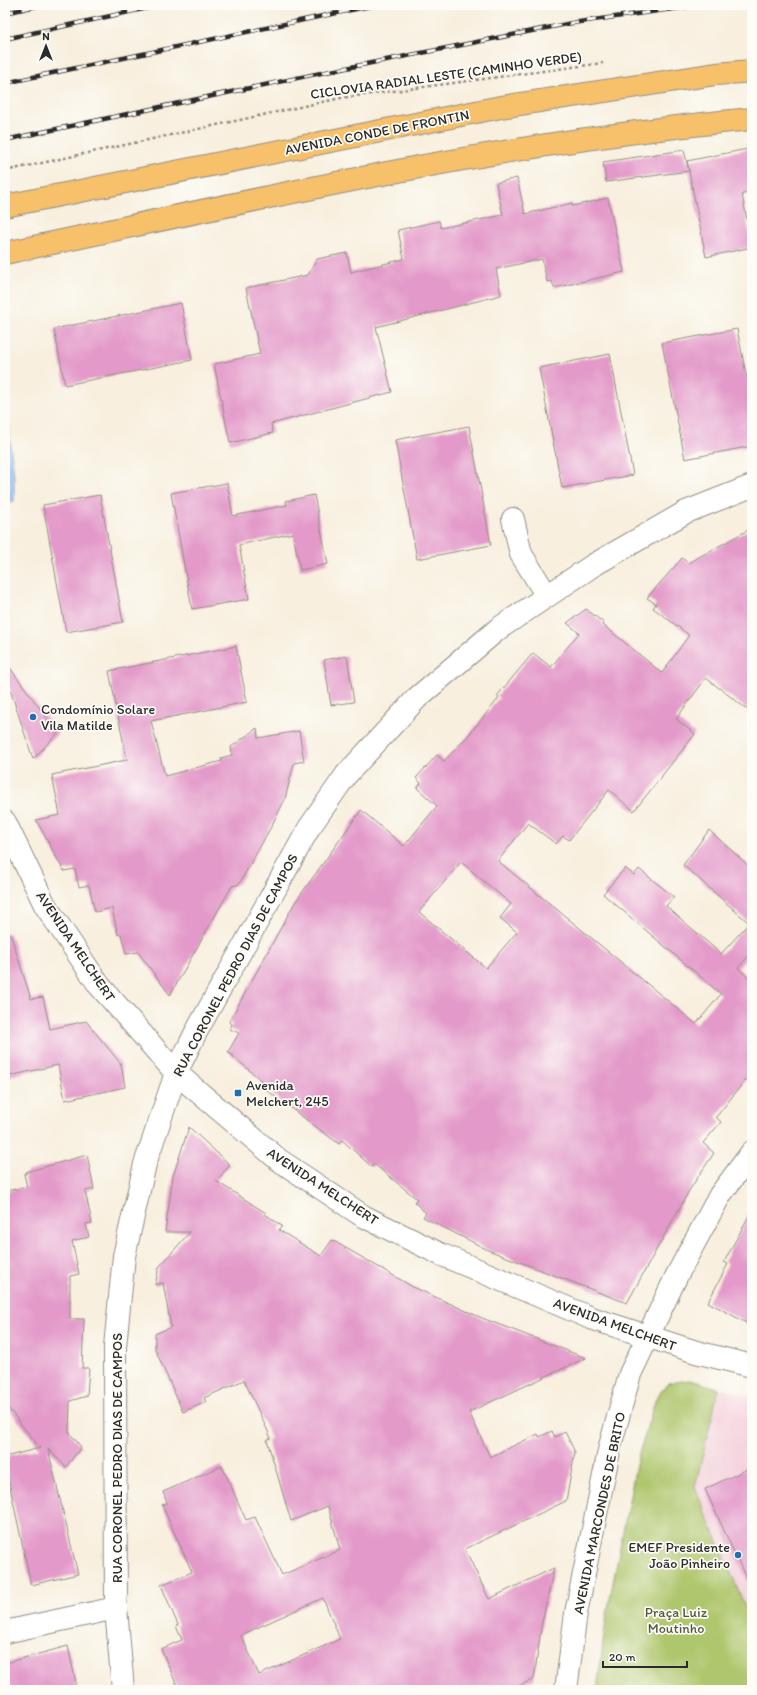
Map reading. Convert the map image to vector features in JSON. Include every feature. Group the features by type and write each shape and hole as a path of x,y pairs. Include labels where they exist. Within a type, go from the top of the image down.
{"highway":[{"name":"AVENIDA CONDE DE FRONTIN","path":"5,206 501,107 716,74 752,71"},
{"path":"5,253 412,167 675,126 752,119"}],"street":[{"name":"RUA CORONEL PEDRO DIAS DE CAMPOS","path":"122,1690 116,1608 115,1347 124,1256 145,1164 176,1073 204,1018 309,828 346,775 417,698 498,629 592,566 686,512 752,486"},
{"path":"513,519 521,554 547,596"},
{"name":"AVENIDA MELCHERT","path":"5,822 45,905 99,984 176,1073 279,1160 363,1216 440,1254 591,1318 696,1352 752,1366"},
{"name":"AVENIDA MARCONDES DE BRITO","path":"566,1690 576,1613 610,1446 630,1374 677,1275 720,1195 752,1152"},
{"path":"5,1632 116,1608"}],"path":[{"name":"CICLOVIA RADIAL LESTE (CAMINHO VERDE)","path":"5,171 341,98 610,62"}],"shaded area":[{"name":"EMEF Presidente João Pinheiro","path":"719,1388 752,1396 752,1623 695,1487"}],"green space":[{"name":"Praça Luiz Moutinho","path":"689,1380 719,1388 695,1487 752,1623 752,1690 597,1690 606,1619 637,1460 656,1398 668,1383"}],"water":[{"path":"5,422 8,428 14,475 14,501 5,503"}],"building":[{"path":"752,148 752,193 742,194 752,247 706,257 687,161"},
{"path":"684,150 689,171 606,182 603,162"},
{"path":"517,178 525,214 572,203 572,206 608,198 624,272 554,288 552,281 547,282 542,259 496,269 501,295 376,327 392,392 271,424 273,433 230,443 214,364 260,354 246,288 308,275 317,259 347,253 351,272 404,259 398,230 439,221 441,228 503,215 496,183"},
{"path":"181,303 192,360 65,385 54,329"},
{"path":"737,329 752,404 752,446 685,459 662,343"},
{"path":"610,354 633,475 562,488 539,368"},
{"path":"469,426 491,545 417,559 395,440"},
{"path":"227,483 233,516 287,505 286,501 314,495 328,564 300,570 293,533 239,545 249,599 192,609 171,493"},
{"path":"100,495 123,622 66,632 43,505"},
{"path":"752,528 752,713 706,678 676,719 695,734 634,811 609,790 569,840 563,836 556,844 528,823 498,861 696,1024 721,994 603,894 625,868 634,875 639,869 674,897 666,906 721,954 749,923 683,865 709,830 752,869 752,952 738,968 752,981 752,1072 716,1117 721,1122 703,1143 714,1153 690,1189 627,1303 488,1250 423,1217 426,1213 414,1202 417,1199 374,1164 372,1167 342,1140 339,1144 260,1085 262,1081 228,1052 239,1033 230,1029 232,1024 229,1022 294,904 361,810 404,846 437,806 417,788 421,783 416,778 437,755 444,761 466,738 499,698 497,696 533,653 551,667 579,633 567,623 586,609 662,673 689,635 653,608 656,604 647,598 682,558 688,563","holes":["461,862 511,904 500,918 517,932 486,968 419,912"]},
{"path":"236,646 247,702 151,721 165,776 222,761 221,758 232,755 231,747 257,728 258,738 299,731 304,761 294,763 285,799 272,825 239,884 232,886 170,995 138,952 126,954 121,934 118,935 112,908 95,912 89,885 79,887 75,869 64,871 36,820 60,815 52,775 127,760 109,671"},
{"path":"347,656 354,702 331,705 324,660"},
{"name":"Condomínio Solare Vila Matilde","path":"5,661 58,733 33,759 5,674"},
{"path":"10,933 31,999 43,997 50,1029 86,1021 121,1064 125,1087 65,1100 58,1065 5,1077 5,934"},
{"path":"189,1127 230,1165 216,1181 266,1213 265,1214 282,1226 279,1230 321,1256 332,1240 413,1287 482,1318 586,1358 469,1412 490,1457 538,1434 539,1437 552,1431 555,1437 565,1432 575,1452 566,1501 465,1549 489,1599 554,1568 542,1622 534,1679 510,1690 179,1690 161,1649 182,1640 176,1626 178,1625 161,1585 192,1572 162,1505 167,1503 163,1492 222,1466 246,1520 255,1517 282,1575 340,1550 328,1506 291,1521 267,1440 271,1438 244,1380 204,1398 206,1402 183,1412 155,1349 155,1334 171,1327 163,1283 155,1285 159,1267 190,1232 165,1232 173,1176","holes":["323,1598 340,1639 259,1675 241,1635"]},
{"path":"87,1155 94,1189 85,1191 92,1223 86,1224 89,1237 72,1241 79,1274 70,1276 70,1319 84,1319 82,1368 89,1368 87,1396 70,1401 69,1432 81,1447 66,1467 48,1449 78,1574 31,1585 9,1482 5,1484 5,1457 40,1448 5,1404 5,1191 27,1187 24,1174 26,1174 26,1172"},
{"path":"752,1210 752,1326 708,1302 728,1264 724,1262"},
{"path":"752,1467 752,1591 705,1489"},
{"path":"68,1646 76,1683 74,1684 75,1690 5,1690 5,1663"}],"railway":[{"path":"5,13 41,5"},
{"path":"5,39 161,5"},
{"path":"5,83 375,5"},
{"path":"5,140 316,74 572,23 701,5"}],"place":[{"name":"Condomínio Solare Vila Matilde","path":"33,717"},
{"name":"Avenida Melchert, 245","path":"238,1093"},
{"name":"EMEF Presidente João Pinheiro","path":"738,1555"}]}
